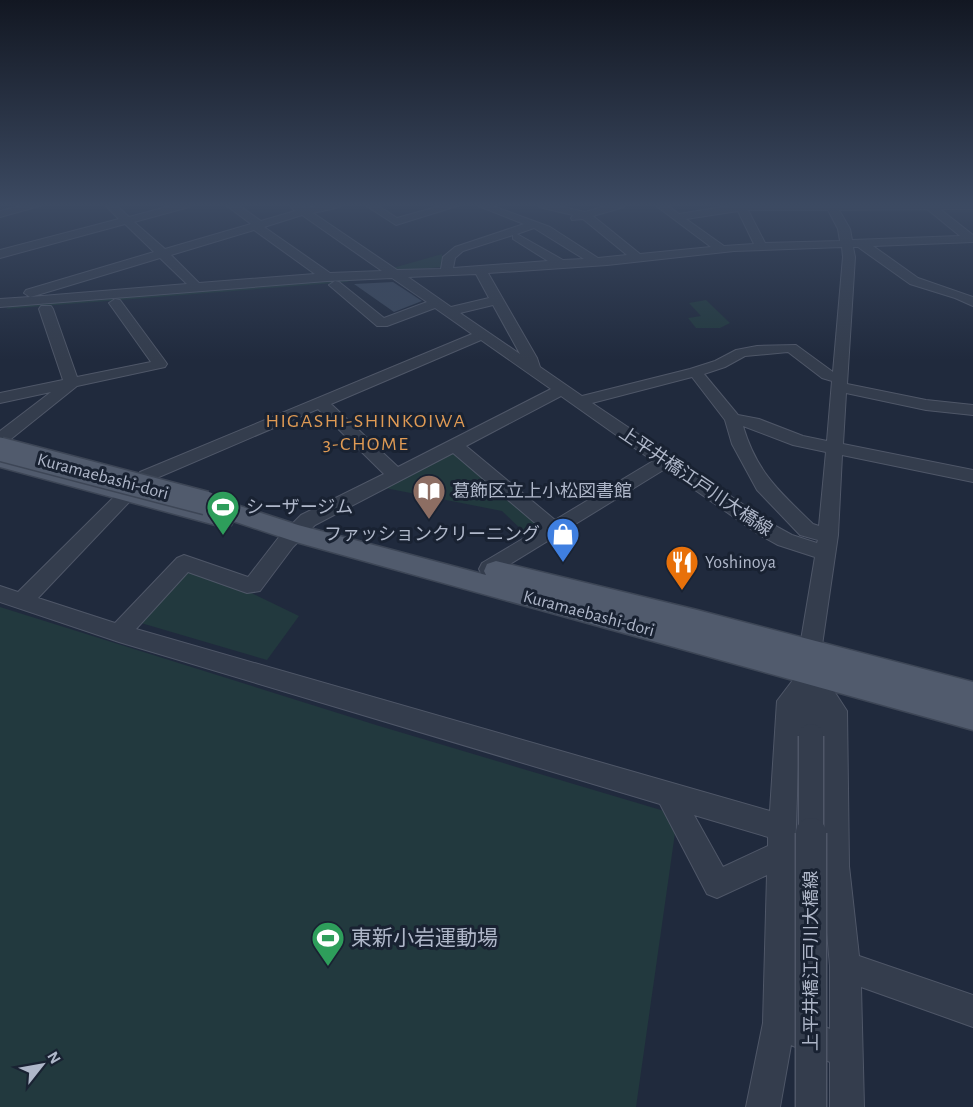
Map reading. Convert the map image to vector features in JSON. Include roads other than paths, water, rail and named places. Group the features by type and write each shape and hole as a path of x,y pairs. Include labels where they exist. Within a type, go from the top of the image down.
{"main road":[{"path":"4,451 39,449 146,476 302,526"},
{"path":"4,451 126,495 220,519 302,526"},
{"name":"Kuramaebashi-dori","path":"4,451 206,503 489,569 697,621 810,663 973,716"},
{"name":"Kuramaebashi-dori","path":"302,526 810,663 973,695"}],"street":[{"path":"2,307 24,295 153,257"},
{"path":"165,257 193,282 193,289"},
{"path":"299,257 398,336"},
{"name":"上平井橋江戸川大橋線","path":"370,257 765,529 785,540 826,544 810,663 812,736 811,1107"},
{"path":"446,272 449,257"},
{"path":"549,257 561,264"},
{"path":"588,257 595,261"},
{"path":"2,307 193,289 331,281 350,283 368,274 480,270 650,257"},
{"path":"826,544 849,257"},
{"path":"875,257 914,281 960,295 973,302"},
{"path":"480,270 530,358 533,369"},
{"path":"2,307 46,309 331,281"},
{"path":"382,323 443,307 496,300"},
{"path":"0,398 160,364 115,303"},
{"path":"46,309 72,382"},
{"path":"146,476 481,335"},
{"path":"580,401 695,372 720,364 741,353 791,348 839,383 926,405 973,410"},
{"path":"695,372 733,419 740,444 764,486 807,530 826,544"},
{"path":"4,451 72,382"},
{"path":"119,633 184,563 253,585 302,526 562,390"},
{"path":"321,402 396,475"},
{"path":"733,419 753,423 799,441 973,476"},
{"path":"454,445 554,529"},
{"path":"489,569 667,460"},
{"path":"11,598 126,495"},
{"path":"11,598 119,633 669,795 782,841"},
{"path":"763,1107 779,1023 782,841 789,701 810,663"},
{"path":"810,663 835,711 837,802 834,866 845,966 844,1052 847,1107"},
{"path":"669,795 717,884 782,841"},
{"path":"845,966 973,1011"},
{"path":"779,1023 844,1052"}],"place":[{"name":"葛飾区立上小松図書館","path":"429,520"},
{"name":"シーザージム","path":"223,536"},
{"name":"ファッションクリーニング","path":"563,563"},
{"name":"Yoshinoya","path":"682,591"},
{"name":"東新小岩運動場","path":"328,967"}],"district":[{"name":"HIGASHI-SHINKOIWA 3-CHOME","path":"366,432"}]}
